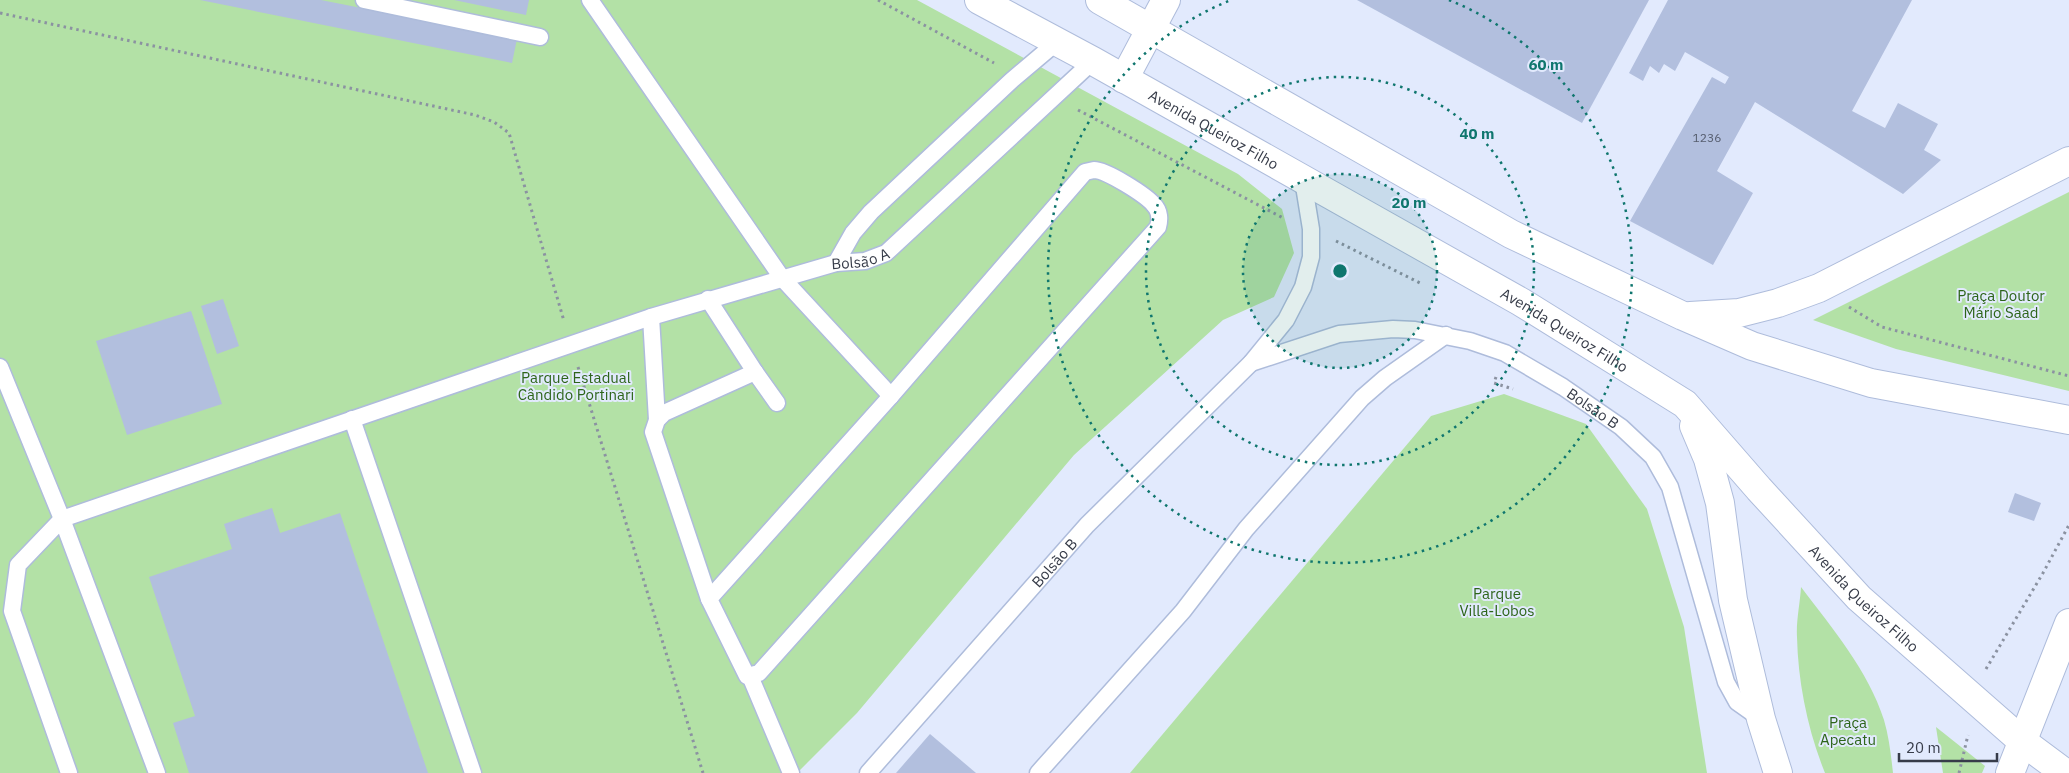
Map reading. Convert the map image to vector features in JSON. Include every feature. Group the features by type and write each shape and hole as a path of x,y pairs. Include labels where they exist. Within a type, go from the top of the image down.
{"main road":[{"name":"Avenida Queiroz Filho","path":"979,0 1093,61 1521,302 1685,404 1765,497 1859,598 2022,741 2065,773"},
{"path":"1100,0 1512,234 1683,316 1752,346 1871,383 2069,420"},
{"path":"1124,79 1166,0"},
{"path":"1683,316 1739,313 1778,304 1819,288 2069,161"},
{"path":"1685,404 1708,459 1717,494 1733,600 1761,720 1778,773"},
{"path":"2010,773 2069,623"}],"lane":[{"path":"364,0 540,37"},
{"path":"590,0 782,278 891,396"},
{"name":"Bolsão A","path":"836,263 853,232 871,212 1017,75 1056,42"},
{"name":"Bolsão A","path":"836,263 865,261 886,254 1093,61"},
{"path":"709,599 891,396 1085,172 1094,170 1108,172 1155,205 1160,219 1158,227 760,673 750,676"},
{"name":"Bolsão B","path":"868,773 1087,525 1251,363 1286,320 1303,287 1311,257 1311,229 1303,180"},
{"path":"69,773 12,611 18,565 62,518 651,317 836,263"},
{"path":"708,299 777,403"},
{"path":"651,317 657,420 653,432 709,599 747,676 750,676 791,773"},
{"name":"Bolsão B","path":"1251,363 1339,334 1393,329 1446,335 1505,353 1564,386 1621,427 1653,457 1670,487 1726,682 1737,702 1761,720"},
{"path":"1038,773 1183,611 1246,528 1362,398 1385,378 1446,335"},
{"path":"0,367 62,518 157,773"},
{"path":"657,420 664,413 755,372"},
{"path":"352,419 473,773"}],"path":[{"path":"878,0 1017,75"},
{"path":"0,14 475,115 494,122 509,133 571,344 703,773"},
{"path":"1054,97 1279,217"},
{"path":"1311,229 1425,286"},
{"path":"1819,288 1882,327 2069,376"},
{"path":"1505,353 1494,383 1520,391"},
{"path":"1987,667 2043,573 2069,524"}],"green space":[{"name":"Parque Estadual Cândido Portinari","path":"0,0 917,0 1238,174 1282,209 1294,253 1274,297 1223,320 1074,455 857,713 797,773 0,773"},
{"name":"Praça Doutor Mário Saad","path":"2069,192 2069,391 1896,349 1813,320"},
{"name":"Parque Villa-Lobos","path":"1504,394 1586,424 1647,509 1684,627 1707,773 1130,773 1431,416"},
{"name":"Praça Apecatu","path":"1801,587 1837,634 1869,684 1884,720 1889,739 1893,773 1825,773 1809,724 1799,672 1797,631"},
{"path":"1936,727 1985,766 1982,773 1943,773"}],"building":[{"path":"200,0 321,0 517,39 512,63"},
{"path":"454,0 529,0 526,15"},
{"path":"1357,0 1649,0 1582,123"},
{"path":"1668,0 1912,0 1852,111 1885,128 1898,103 1938,124 1924,150 1941,160 1903,194 1755,102 1717,171 1753,193 1713,265 1630,221 1712,77 1725,84 1729,77 1685,52 1675,71 1664,64 1659,73 1650,66 1643,81 1629,73"},
{"path":"223,299 239,346 217,354 201,306"},
{"path":"191,311 222,404 127,435 96,341"},
{"path":"2015,493 2041,503 2034,521 2008,512"},
{"path":"272,508 280,533 340,513 428,773 189,773 173,723 195,716 149,577 232,549 224,524"},
{"path":"930,734 976,773 896,773"}]}
